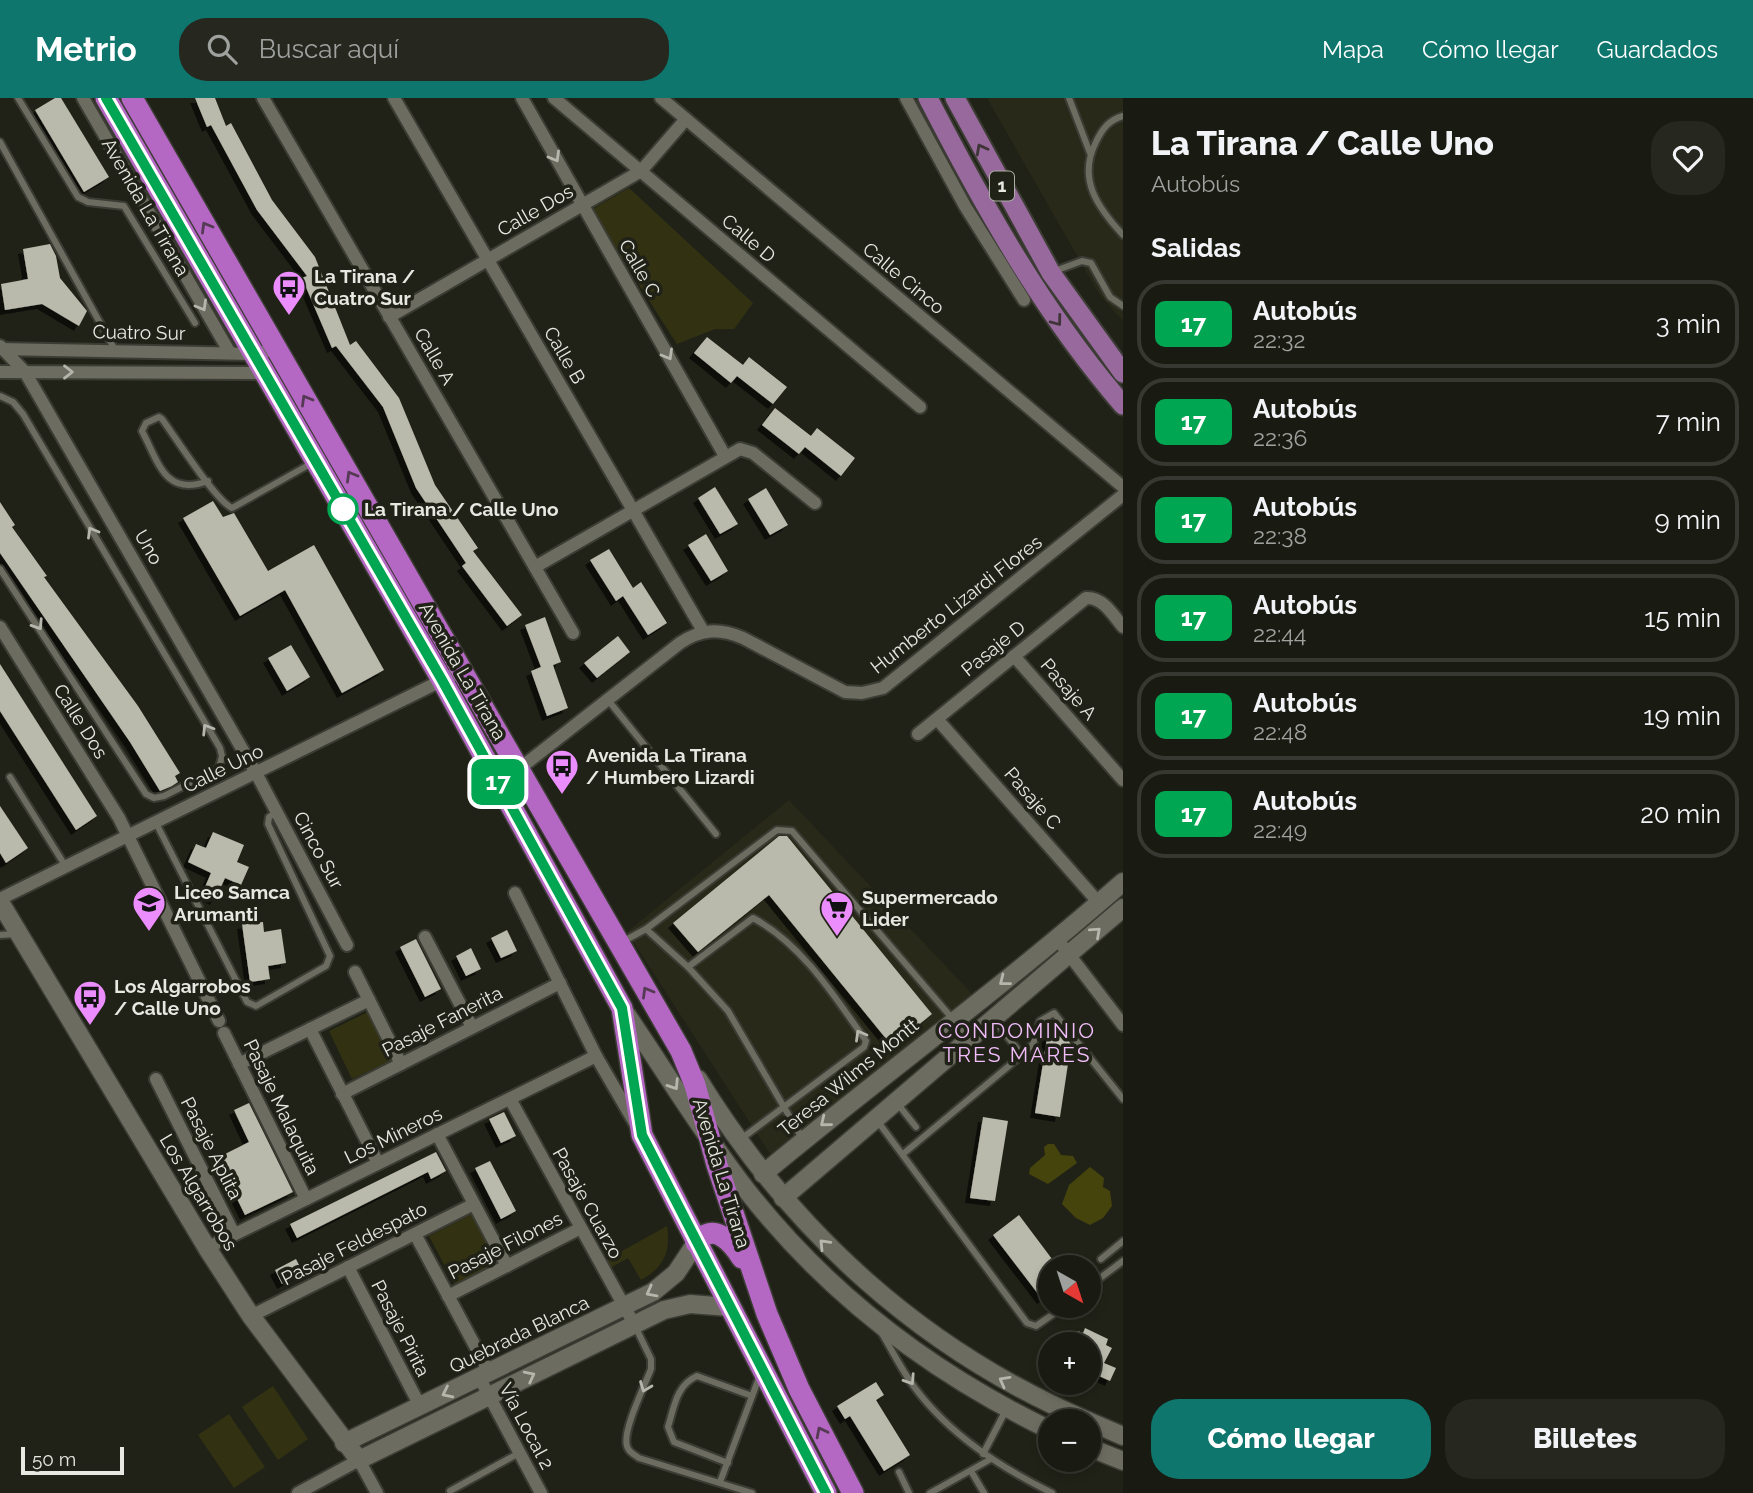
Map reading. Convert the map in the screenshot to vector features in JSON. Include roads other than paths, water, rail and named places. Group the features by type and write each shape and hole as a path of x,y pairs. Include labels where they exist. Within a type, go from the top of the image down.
{"highway":[{"name":"Avenida La Tirana","path":"106,98 442,680 622,1008 642,1135 826,1493"},
{"name":"Avenida La Tirana","path":"132,98 681,1051 695,1085 708,1136 755,1282 787,1364 853,1493"},
{"path":"696,1242 709,1233 724,1237 755,1282 746,1304 729,1307"}],"main road":[{"name":"1","path":"928,98 1020,267 1049,311 1123,405"},
{"name":"1","path":"955,98 1051,272 1123,373"}],"street":[{"name":"Avenida La Tirana","path":"83,98 230,353"},
{"name":"Calle A","path":"263,98 573,634"},
{"name":"Calle B","path":"394,98 703,631"},
{"name":"Calle C","path":"522,98 725,456"},
{"name":"Calle D","path":"554,98 920,407"},
{"name":"Calle Cinco","path":"661,98 1123,487"},
{"path":"906,98 965,206 1024,300"},
{"name":"Calle Dos","path":"389,317 640,171 686,119"},
{"name":"Cuatro Sur","path":"0,348 253,354 277,349"},
{"name":"Uno","path":"0,348 25,372 256,773"},
{"name":"Cuatro Sur","path":"0,372 264,373"},
{"path":"535,567 740,449 749,450 815,503"},
{"name":"Humberto Lizardi Flores","path":"703,631 724,632 743,638 837,689 853,693 873,692 892,683 1123,495"},
{"name":"Pasaje D","path":"918,734 1086,598 1094,598 1123,626"},
{"name":"Calle Dos","path":"0,626 128,836 222,1027"},
{"path":"519,769 680,643 703,631"},
{"name":"Pasaje A","path":"1014,656 1123,780"},
{"name":"Calle Uno","path":"0,901 463,670"},
{"name":"Pasaje C","path":"937,719 1099,903"},
{"name":"Cinco Sur","path":"256,773 347,945"},
{"name":"Teresa Wilms Montt","path":"763,1174 1058,940 1123,883"},
{"name":"Avenida La Tirana","path":"515,892 596,1056 642,1135"},
{"name":"Los Algarrobos","path":"0,901 207,1248 251,1315 359,1460 377,1493"},
{"path":"783,1198 1123,908"},
{"path":"425,937 472,1027"},
{"path":"1058,940 1123,1025"},
{"path":"355,972 401,1064"},
{"name":"Pasaje Fanerita","path":"342,1094 560,983"},
{"path":"239,1064 369,1000"},
{"path":"622,1008 748,1192 792,1243 874,1322 941,1369 1038,1424"},
{"name":"Pasaje Malaquita","path":"222,1027 306,1199"},
{"path":"310,1030 379,1163"},
{"path":"681,1051 738,1141 763,1174 857,1275 923,1329 1012,1385 1063,1409"},
{"name":"Los Mineros","path":"207,1248 596,1056"},
{"name":"Pasaje Aplita","path":"156,1079 234,1234"},
{"name":"Pasaje Cuarzo","path":"510,1099 579,1229 634,1324"},
{"path":"438,1134 507,1266"},
{"path":"801,1142 805,1160 819,1167"},
{"name":"Pasaje Feldespato","path":"251,1315 474,1204"},
{"name":"Pasaje Filones","path":"448,1296 579,1229"},
{"name":"Vía Local 2","path":"415,1234 448,1296 484,1374 489,1397 541,1493"},
{"name":"Quebrada Blanca","path":"344,1443 623,1306 669,1280 696,1242"},
{"name":"Pasaje Pirita","path":"348,1267 419,1406"},
{"path":"298,1493 634,1324 676,1306 729,1307"},
{"path":"1101,1427 1123,1436"},
{"path":"1101,1452 1123,1461"}],"lane":[{"path":"18,98 78,197 88,202 124,206 139,196"},
{"path":"1069,98 1090,153"},
{"path":"1123,116 1112,120 1099,134 1090,153 1087,178 1095,199 1123,236"},
{"path":"0,142 116,351"},
{"path":"124,206 195,323"},
{"path":"1051,272 1082,261 1091,263 1110,297 1123,306"},
{"path":"0,396 13,402 23,414 219,748 222,756 219,768 164,796 154,798 146,794 0,569"},
{"path":"208,481 183,487 173,483 142,431 146,423 162,419 208,481 225,504 235,507 336,450"},
{"path":"607,699 716,834"},
{"path":"9,777 66,867"},
{"path":"156,823 247,1002 256,1006 326,966 330,956 268,824 269,817 277,812"},
{"path":"620,944 646,929 778,830 785,829 792,831 970,1040"},
{"path":"688,967 753,918 779,936 828,986 866,1041 864,1047 738,1141"},
{"path":"646,929 716,995 737,1025 801,1142"},
{"path":"0,935 18,933"},
{"path":"903,1154 1034,1044 1040,1021 1054,1013 1123,1099"},
{"path":"994,1020 1022,1055"},
{"path":"896,1102 916,1127"},
{"path":"876,1119 1027,1323 1036,1326 1048,1318"},
{"path":"1101,1259 1123,1241"},
{"path":"1101,1277 1123,1261"},
{"path":"874,1322 914,1387 939,1416 983,1454 1052,1493"},
{"path":"634,1324 651,1359 652,1369 628,1431 626,1446 639,1458 752,1493"},
{"path":"720,1482 762,1370"},
{"path":"728,1463 674,1443 668,1427 677,1396 684,1384 697,1376 752,1396"},
{"path":"983,1454 1006,1408"},
{"path":"450,1490 519,1453"},
{"path":"930,1493 991,1459"},
{"path":"971,1471 984,1493"},
{"path":"899,1472 909,1493"}],"place":[{"name":"La Tirana / Cuatro Sur","path":"289,317"},
{"name":"La Tirana / Calle Uno","path":"343,509"},
{"name":"Avenida La Tirana / Humbero Lizardi","path":"562,796"},
{"name":"Liceo Samca Arumanti","path":"149,933"},
{"name":"Supermercado Lider","path":"837,938"},
{"name":"Los Algarrobos / Calle Uno","path":"90,1027"}],"district":[{"name":"CONDOMINIO TRES MARES","path":"1017,1043"}]}
